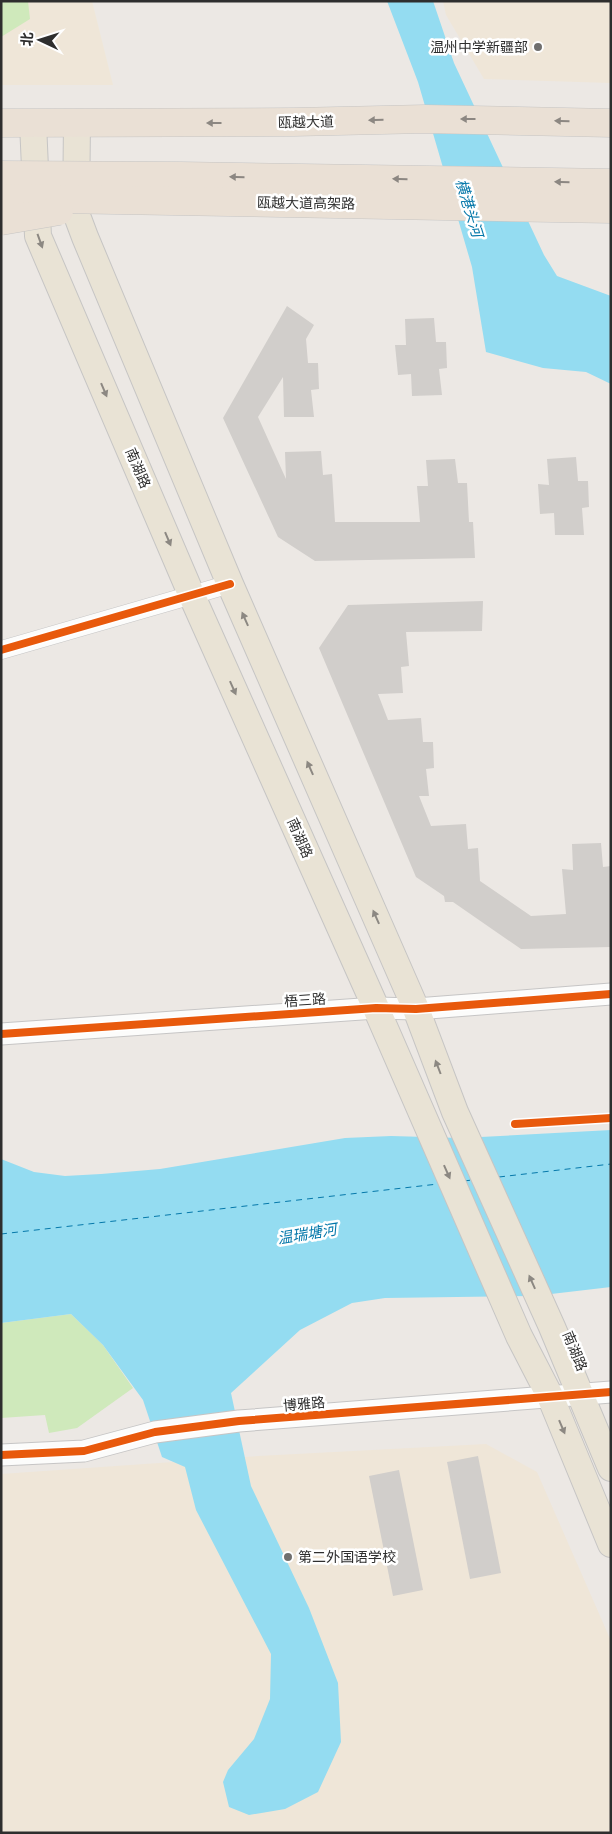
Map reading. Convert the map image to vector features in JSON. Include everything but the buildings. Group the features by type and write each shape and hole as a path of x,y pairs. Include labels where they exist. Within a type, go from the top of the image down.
{"highway":[{"name":"瓯越大道","path":"1,123 77,124 511,119 611,123"},
{"name":"瓯越大道高架路","path":"1,175 611,183"},
{"name":"瓯越大道高架路","path":"1,198 611,209"},
{"path":"1,221 118,200"},
{"path":"1,213 37,211 76,213 528,212 611,214"}],"main road":[{"name":"南湖路","path":"33,123 38,236 192,596 376,1008 519,1336 550,1396 611,1544"},
{"name":"南湖路","path":"77,124 76,213 230,584 416,1009 456,1112 552,1327 611,1468"}],"street":[{"path":"1,650 230,584"},
{"name":"梧三路","path":"1,1034 376,1008 416,1009 611,994"},
{"name":"博雅路","path":"1,1455 84,1451 155,1432 239,1422 611,1392"}],"shaded area":[{"path":"1,1 92,1 113,85 1,85"},
{"name":"温州中学新疆部","path":"443,1 611,1 611,83 484,79 446,15"},
{"name":"第二外国语学校","path":"486,1444 537,1472 611,1641 611,1833 1,1833 1,1474 258,1456"}],"green space":[{"path":"1,1 28,1 30,19 1,37"},
{"path":"71,1314 103,1345 133,1388 77,1428 49,1433 45,1415 1,1418 1,1323"}],"water":[{"name":"横港头河","path":"387,1 433,1 454,63 544,255 557,276 611,296 611,384 586,372 543,368 486,352 472,267 418,82"},
{"name":"温瑞塘河","path":"611,1130 611,1287 534,1296 385,1298 352,1303 300,1330 231,1393 251,1486 309,1608 338,1683 341,1742 318,1792 285,1809 249,1815 229,1807 223,1782 228,1770 254,1739 270,1699 271,1654 196,1510 185,1467 162,1457 143,1400 103,1345 71,1314 1,1323 1,1159 34,1172 65,1176 160,1169 345,1138 391,1136 461,1138"}],"ferry route":[{"path":"499,1177 611,1164"},
{"path":"464,1181 472,1180"},
{"path":"1,1234 438,1184"}],"cycle path":[{"path":"1,650 230,584"},
{"path":"1,1034 376,1008 416,1009 611,994"},
{"path":"515,1124 611,1118"},
{"path":"1,1455 84,1451 155,1432 239,1421 611,1392"}],"place":[{"name":"温州中学新疆部","path":"538,47"},
{"name":"第二外国语学校","path":"288,1557"}]}
